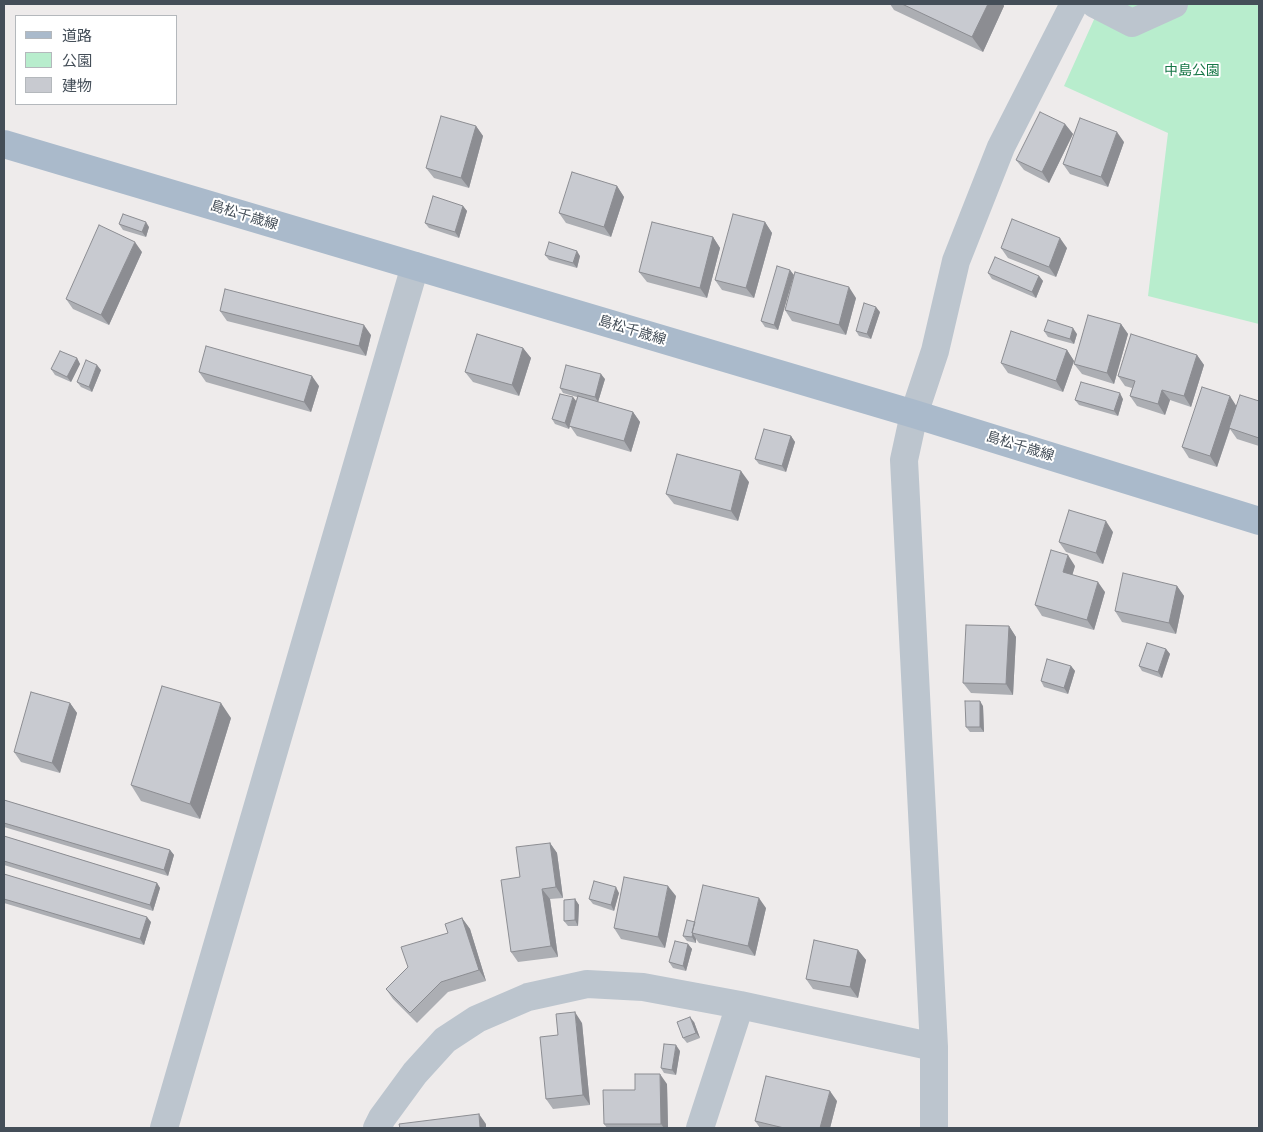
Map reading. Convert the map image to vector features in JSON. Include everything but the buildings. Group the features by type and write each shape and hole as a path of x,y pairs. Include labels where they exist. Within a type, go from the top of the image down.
{"main road":[{"name":"島松千歳線","path":"4,144 914,414 1259,521"}],"street":[{"path":"934,1128 934,1048 904,460 914,414 935,351 956,261 1001,148 1074,4"},
{"path":"1096,4 1132,23 1174,4"},
{"path":"164,1128 415,266"},
{"path":"377,1128 382,1118 415,1073 445,1040 477,1019 528,997 587,984 643,986 740,1005 934,1048"},
{"path":"700,1128 740,1005"}],"green space":[{"name":"中島公園","path":"1101,4 1259,4 1259,324 1148,296 1168,133 1064,86"}]}
